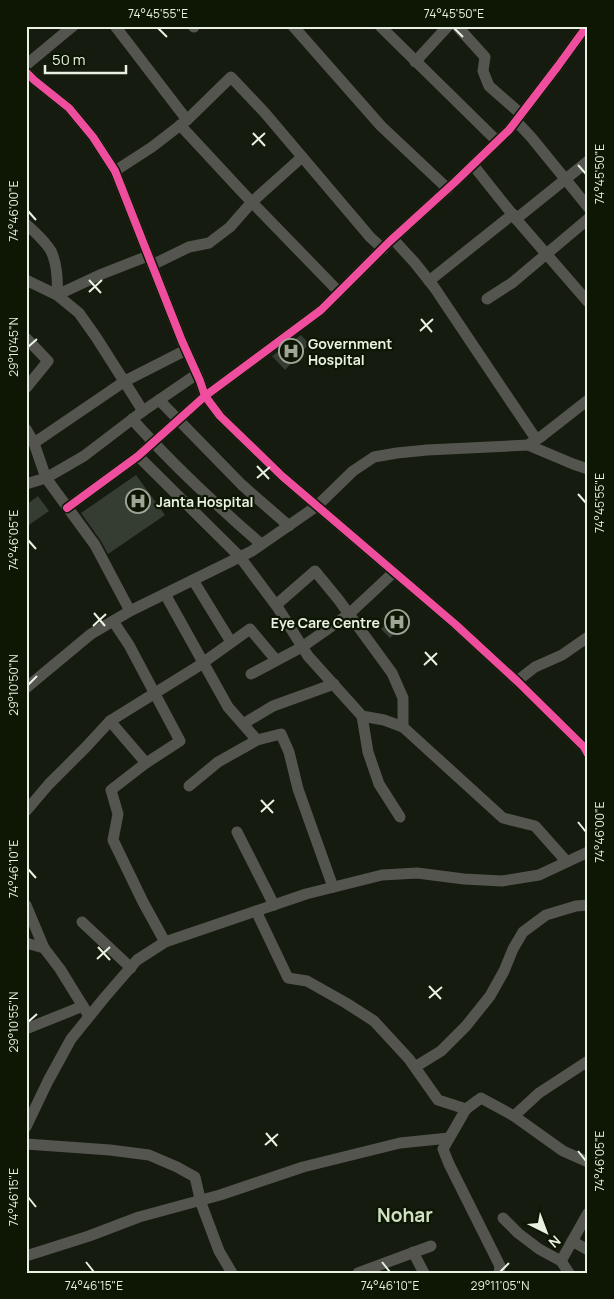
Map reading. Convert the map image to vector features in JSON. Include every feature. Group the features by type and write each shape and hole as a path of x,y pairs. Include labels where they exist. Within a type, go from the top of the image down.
{"street":[{"path":"26,65 73,26"},
{"path":"115,26 184,122 252,202 338,292"},
{"path":"293,26 381,126 448,189"},
{"path":"380,26 497,141"},
{"path":"415,62 448,26"},
{"path":"457,26 486,57 482,70 489,86 519,117 531,137 588,207"},
{"path":"67,508 138,456 205,396 321,310 382,249 497,141 519,117 587,26"},
{"path":"26,72 69,108 93,137 115,171 205,396 220,416 282,476 455,624 518,681 584,747 588,754"},
{"path":"115,171 152,147 184,122 231,77 265,113 382,249"},
{"path":"57,295 102,274 150,261 189,247 209,244 230,227 252,202 302,157"},
{"path":"429,281 588,161"},
{"path":"473,165 588,302"},
{"path":"488,299 512,283 588,219"},
{"path":"26,224 51,252 58,278 57,295"},
{"path":"393,239 429,281 532,442 573,464 588,469"},
{"path":"28,282 57,295 78,313 96,337 143,411"},
{"path":"26,338 48,361 26,388"},
{"path":"34,443 125,381 186,350"},
{"path":"26,484 46,478 84,456 143,411 197,374"},
{"path":"159,400 242,485 288,526"},
{"path":"26,688 91,634 130,611 240,557 262,544 317,506 353,471 374,458 397,453 532,442 588,400"},
{"path":"132,419 152,442 224,513 262,544"},
{"path":"26,429 34,443 46,478 95,545 130,611"},
{"path":"138,456 240,557 276,605 308,656 362,716 368,752 379,784 400,817"},
{"path":"276,605 315,570 392,673 403,698 404,727"},
{"path":"251,674 302,647 349,614 394,572"},
{"path":"193,580 231,642"},
{"path":"165,594 228,707 257,740"},
{"path":"113,621 129,645 180,741 146,763 111,790 118,814 113,840 165,942"},
{"path":"26,811 49,784 110,721 204,662 250,629 276,660"},
{"path":"518,681 535,667 562,655 588,637"},
{"path":"243,724 273,706 334,684"},
{"path":"362,716 384,720 404,727 503,818 535,826 567,862"},
{"path":"110,721 146,763"},
{"path":"189,786 218,762 257,740 281,734 289,752 298,789 333,887"},
{"path":"237,832 274,905"},
{"path":"26,1127 71,1039 137,960 165,942 306,894 382,875 417,873 464,879 502,881 539,875 588,852"},
{"path":"26,905 44,948 60,969 89,1016"},
{"path":"415,1068 441,1051 466,1026 490,996 523,932 546,915 576,906 588,905"},
{"path":"256,911 288,978 307,981 374,1021 409,1059 438,1100 466,1109"},
{"path":"82,922 130,968"},
{"path":"26,943 44,948"},
{"path":"26,1030 83,1006"},
{"path":"514,1116 539,1093 588,1061"},
{"path":"499,1273 500,1266 443,1149 466,1109 481,1098 514,1116 562,1151 588,1162"},
{"path":"26,1256 89,1236 139,1217 200,1200 302,1167 400,1143 449,1138"},
{"path":"26,1144 110,1150 149,1155 195,1177 200,1200 219,1251 232,1273"},
{"path":"561,1260 588,1213"},
{"path":"503,1218 518,1233 539,1249 561,1260 569,1273"},
{"path":"572,1241 588,1250"},
{"path":"358,1273 370,1271 431,1246"},
{"path":"413,1252 424,1273"}],"building":[{"path":"301,335 309,344 285,370 272,356"},
{"path":"136,475 165,515 108,554 81,513"},
{"path":"38,496 49,511 26,527 26,505"},
{"path":"401,611 409,620 390,638 381,629"}],"cycle path":[{"path":"67,508 138,456 205,396 321,310 389,242 509,130 587,26"},
{"path":"26,72 69,108 93,137 115,171 205,396 220,416 282,476 455,624 517,681 584,747 588,754"}],"place":[{"name":"Government Hospital","path":"291,351"},
{"name":"Janta Hospital","path":"138,501"},
{"name":"Eye Care Centre","path":"397,622"}],"district":[{"name":"Nohar","path":"405,1215"}]}
